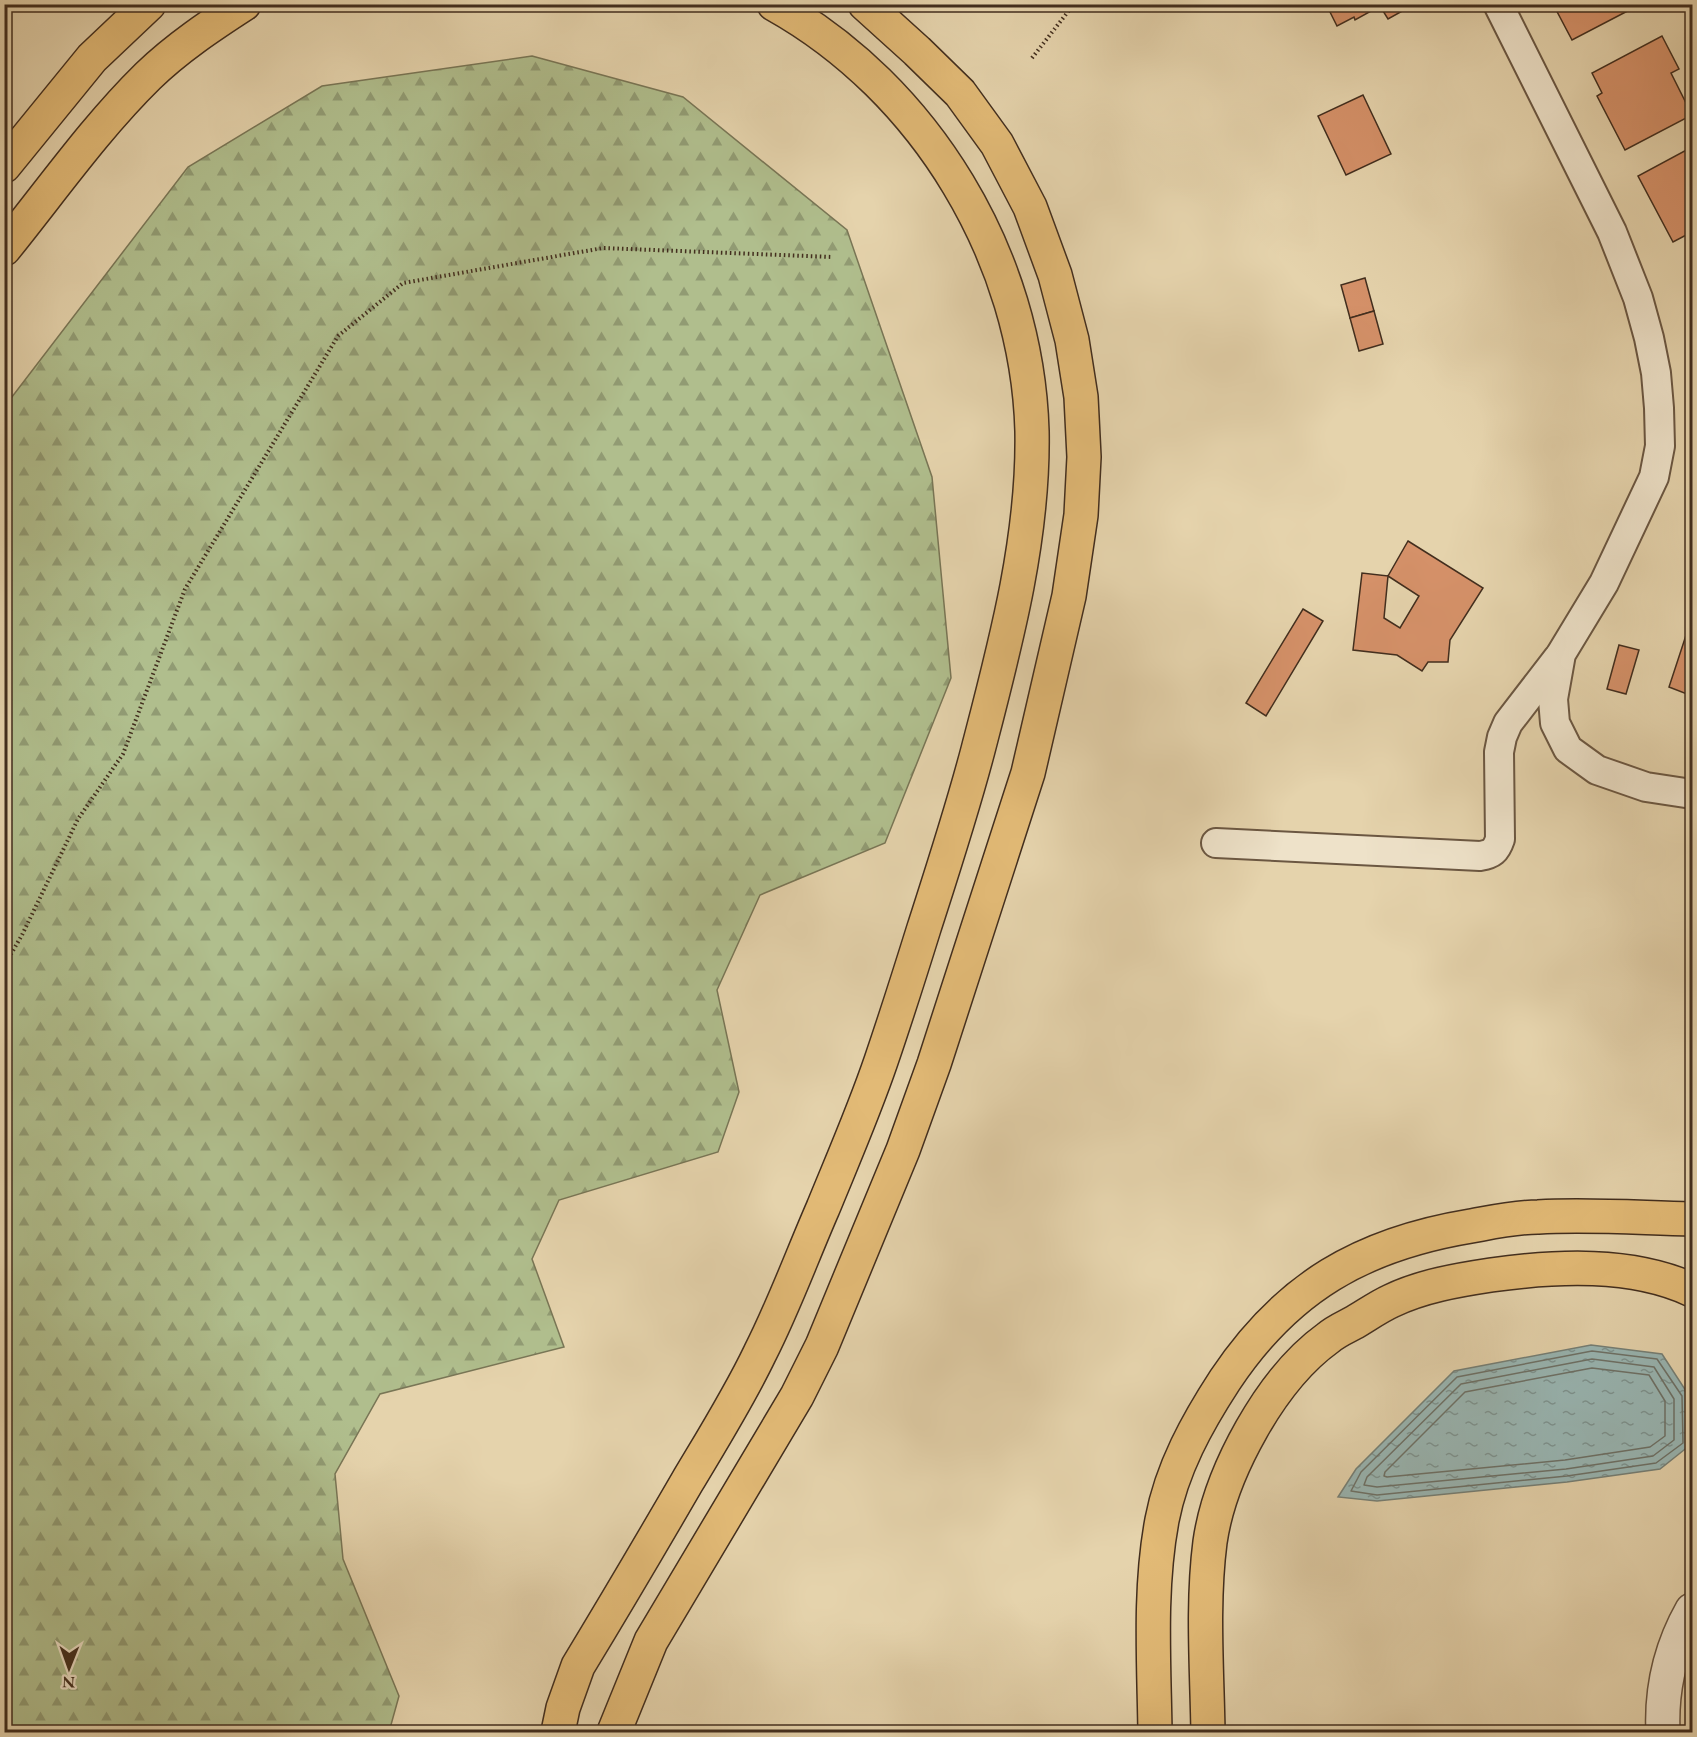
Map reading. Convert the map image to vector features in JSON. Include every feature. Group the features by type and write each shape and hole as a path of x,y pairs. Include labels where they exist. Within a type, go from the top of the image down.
{"main road":[{"path":"4,166 92,58 149,4"},
{"path":"4,249 115,111 142,82 208,28 244,4"},
{"path":"558,1732 563,1708 579,1666 760,1353 881,1063 962,813 999,670 1026,538 1032,428 1027,384 1018,328 1007,289 988,240 940,153 908,114 837,45 774,4"},
{"path":"614,1732 651,1641 797,1396 822,1346 903,1150 934,1064 1028,773 1069,596 1081,515 1084,457 1081,397 1072,340 1054,275 1030,207 997,144 960,93 918,51 865,4"},
{"path":"1155,1732 1154,1601 1162,1519 1172,1481 1188,1443 1209,1405 1256,1338 1285,1309 1318,1281 1356,1260 1430,1233 1537,1216 1692,1219"},
{"path":"1208,1732 1207,1577 1211,1539 1221,1494 1237,1455 1257,1420 1281,1386 1305,1358 1328,1338 1391,1301 1463,1279 1531,1271 1618,1270 1655,1277 1692,1290"}],"street":[{"path":"1216,843 1480,856 1490,854 1497,849 1500,839 1499,752 1502,737 1508,723 1561,654 1604,583 1654,477 1660,446 1656,373 1638,298 1612,232 1498,4"},
{"path":"1561,654 1554,699 1555,723 1568,749 1597,770 1646,787 1692,794"},
{"path":"1663,1732 1662,1714 1666,1682 1682,1627 1692,1610"}],"path":[{"path":"1032,58 1074,4"},
{"path":"4,966 22,935 78,819 123,754 185,589 339,336 403,283 603,248 832,258"}],"green space":[{"path":"532,56 683,97 847,230 932,477 951,678 885,843 760,895 717,990 739,1092 718,1152 559,1200 532,1259 564,1347 380,1394 335,1474 343,1559 399,1696 389,1732 5,1732 5,406 188,167 322,86"}],"water":[{"path":"1591,1345 1662,1354 1688,1394 1689,1446 1660,1469 1567,1482 1377,1501 1338,1497 1356,1469 1454,1371"}],"building":[{"path":"1326,4 1415,4 1388,19 1380,6 1355,20 1354,17 1337,26"},
{"path":"1553,4 1641,4 1572,40"},
{"path":"1662,36 1679,69 1671,73 1692,115 1625,150 1597,96 1602,93 1592,73"},
{"path":"1363,95 1391,154 1346,175 1318,116"},
{"path":"1692,147 1692,232 1673,242 1638,176"},
{"path":"1365,278 1374,311 1350,318 1341,285"},
{"path":"1374,311 1383,344 1359,351 1350,318"},
{"path":"1408,541 1483,588 1450,640 1448,662 1428,662 1422,671 1397,655 1353,650 1362,573 1388,576","holes":["1388,576 1419,596 1400,628 1384,618"]},
{"path":"1303,609 1323,621 1266,716 1246,703"},
{"path":"1692,617 1692,696 1669,687"},
{"path":"1619,645 1639,650 1626,694 1607,689"}]}
